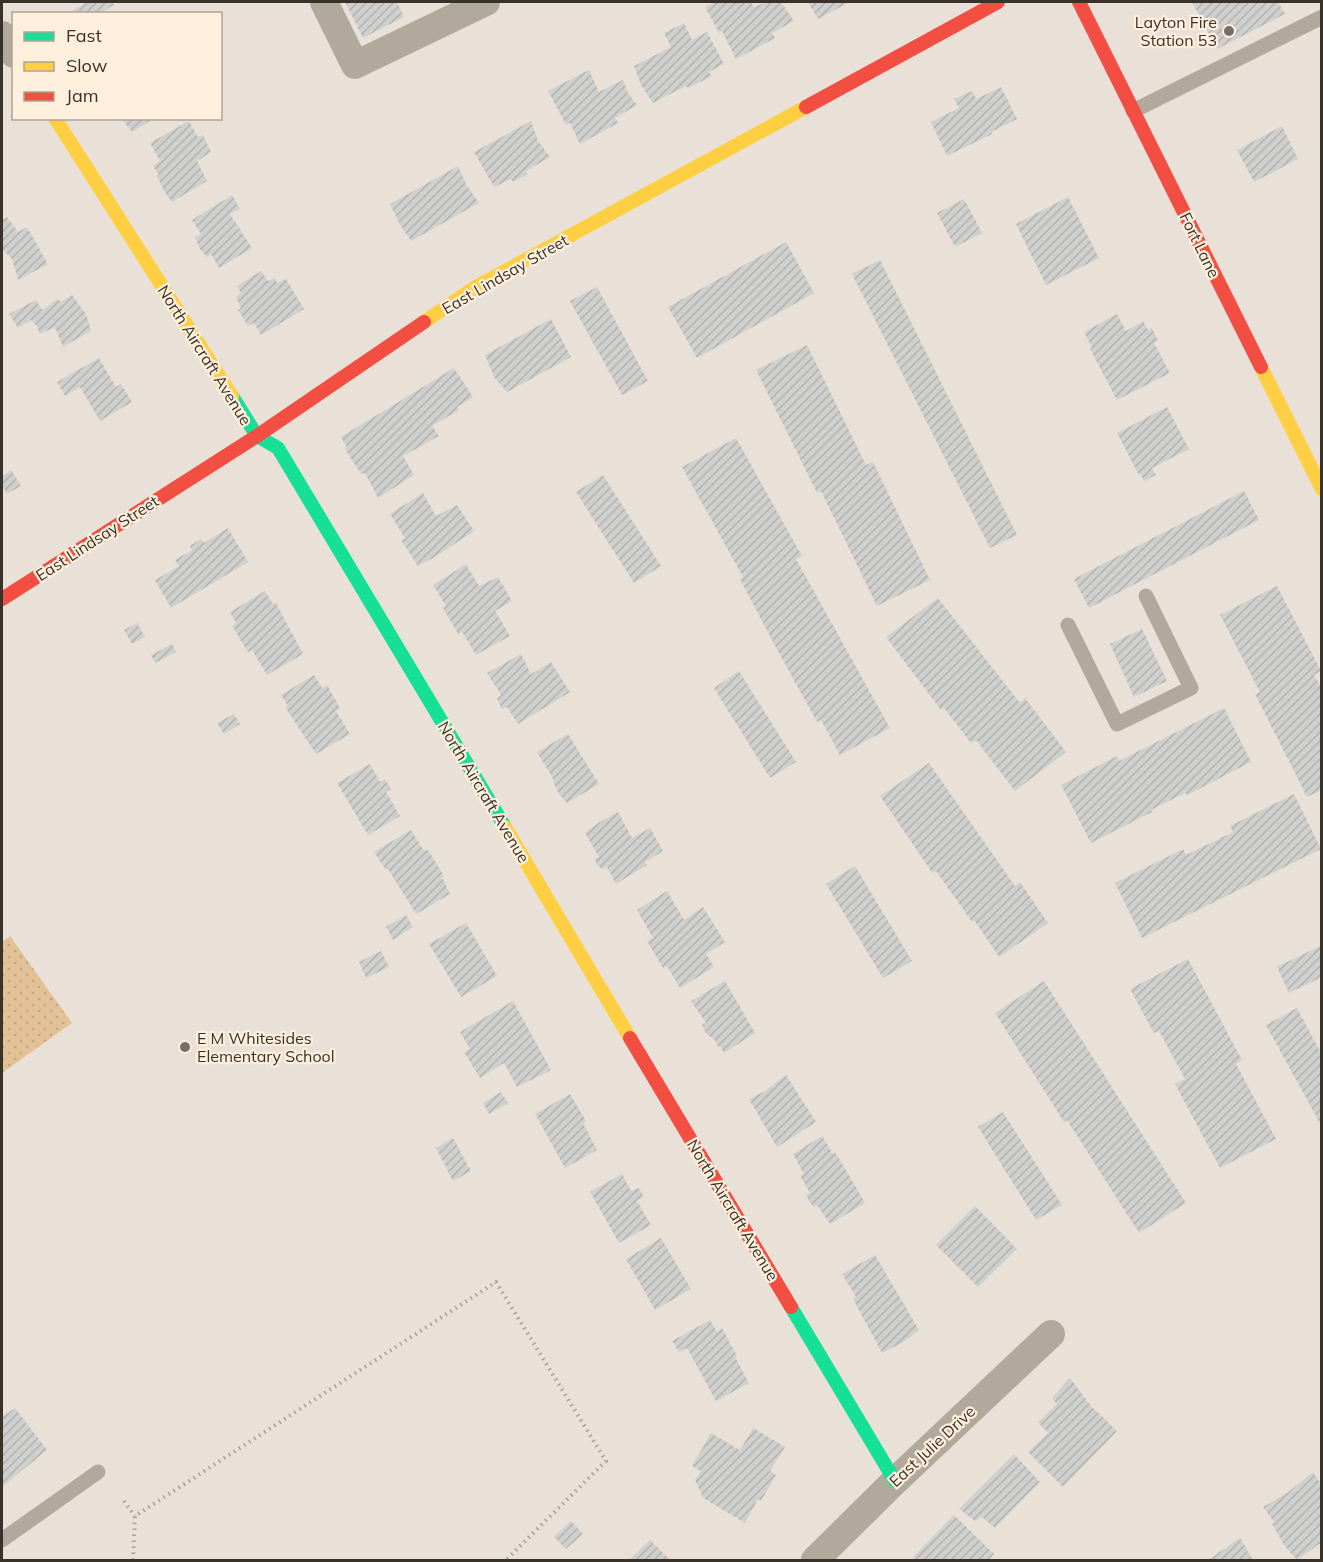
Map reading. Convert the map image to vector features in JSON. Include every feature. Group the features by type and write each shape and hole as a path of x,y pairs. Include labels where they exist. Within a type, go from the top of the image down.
{"street":[{"path":"324,2 355,65 486,2"},
{"name":"East Lindsay Street","path":"2,599 256,436 474,288 998,2"},
{"name":"Fort Lane","path":"1079,2 1322,489"},
{"path":"2,35 12,51"},
{"name":"North Aircraft Avenue","path":"56,120 256,436 278,448 895,1481"},
{"name":"East Julie Drive","path":"815,1560 1051,1334"}],"lane":[{"path":"1133,111 1322,17"},
{"path":"1068,626 1117,724 1191,688 1146,596"},
{"path":"2,1540 98,1472"}],"path":[{"path":"135,1516 496,1282 606,1461 506,1560"},
{"path":"124,1501 135,1516 133,1560"}],"shaded area":[{"path":"10,936 72,1023 2,1073 2,942"}],"building":[{"path":"87,2 112,2 114,5 102,12 70,12"},
{"path":"345,2 397,2 404,17 363,38"},
{"path":"715,2 751,2 754,7 766,2 781,2 794,21 772,33 775,38 736,59 722,31 719,33 705,7"},
{"path":"808,2 850,2 818,19"},
{"name":"Layton Fire Station 53","path":"1192,2 1278,2 1285,14 1217,49"},
{"path":"684,23 692,40 707,32 724,64 709,72 712,76 653,103 641,85 634,66 671,47 664,33"},
{"path":"589,70 599,92 623,80 628,93 637,105 615,118 618,123 580,144 570,123 566,125 548,91"},
{"path":"1001,87 1017,119 947,156 931,122 959,108 954,99 972,91 976,99"},
{"path":"123,120 152,120 132,132"},
{"path":"189,121 198,137 203,135 211,152 197,161 207,181 172,202 164,191 157,176 159,175 153,166 160,161 150,143"},
{"path":"531,121 538,141 550,157 526,171 528,174 513,182 511,179 494,187 474,152"},
{"path":"1282,126 1298,159 1254,182 1237,150"},
{"path":"458,166 467,186 479,203 411,241 390,204"},
{"path":"232,195 240,209 230,214 252,248 219,268 211,254 207,257 199,248 195,237 201,234 192,220"},
{"path":"1068,197 1099,258 1046,285 1016,224"},
{"path":"964,199 982,233 955,247 937,213"},
{"path":"7,217 18,232 27,227 48,264 18,280 12,259 4,251 2,252 2,220"},
{"path":"786,242 814,293 697,358 668,307"},
{"path":"880,260 1017,535 990,548 852,274"},
{"path":"261,271 268,281 275,278 277,283 286,279 304,309 261,335 254,323 248,326 238,310 241,308 236,297 241,293 237,286"},
{"path":"597,287 648,381 622,395 570,301"},
{"path":"72,295 86,314 91,331 63,347 55,327 40,334 31,320 18,328 9,314 36,300 42,310 58,299 61,302"},
{"path":"1117,314 1126,331 1143,321 1148,330 1152,328 1158,341 1154,343 1170,373 1117,400 1090,349 1092,348 1084,332"},
{"path":"551,319 571,357 507,392 494,377 485,355"},
{"path":"807,345 866,465 873,462 930,580 877,606 821,491 817,493 756,370"},
{"path":"99,358 116,387 121,384 132,402 100,421 80,387 65,396 57,382"},
{"path":"454,368 473,397 457,407 459,410 432,426 439,436 403,456 414,475 378,498 365,473 361,474 345,449 347,448 341,437"},
{"path":"1167,407 1189,449 1152,468 1156,475 1144,481 1117,433"},
{"path":"736,438 802,556 796,559 890,728 840,755 821,720 817,722 774,644 740,579 743,577 682,467"},
{"path":"11,470 21,486 7,494 2,486 2,476"},
{"path":"603,475 661,566 634,583 576,492"},
{"path":"1244,491 1259,520 1089,608 1074,579"},
{"path":"423,493 436,516 457,505 474,531 418,566 401,540 405,538 390,514"},
{"path":"228,528 248,562 171,608 155,580 179,566 175,560 192,550 190,546 201,539 204,543"},
{"path":"466,564 479,586 498,577 512,601 495,611 510,636 476,655 462,632 458,634 443,608 446,606 433,585"},
{"path":"1277,586 1321,671 1314,675 1322,689 1322,790 1307,797 1255,694 1260,692 1220,615"},
{"path":"265,591 273,604 276,603 303,654 267,675 252,650 248,652 232,626 236,623 230,612"},
{"path":"938,598 1020,703 1025,698 1066,752 1015,791 976,740 971,743 944,708 941,710 886,637"},
{"path":"137,623 145,637 132,644 124,630"},
{"path":"1142,629 1167,681 1134,697 1110,644"},
{"path":"172,644 176,652 155,663 151,655"},
{"path":"521,654 531,674 551,662 570,692 518,724 507,707 502,709 497,699 501,695 487,673"},
{"path":"739,671 796,762 770,778 714,688"},
{"path":"314,675 322,688 327,685 340,708 336,711 350,734 316,754 285,707 288,706 281,695"},
{"path":"1224,708 1251,762 1187,795 1185,793 1151,810 1152,812 1091,843 1061,785 1117,756 1119,761"},
{"path":"234,714 240,724 224,734 217,723"},
{"path":"568,734 599,784 567,803 557,791 552,777 537,752"},
{"path":"929,763 1015,886 1020,882 1048,923 999,957 936,871 933,874 880,796"},
{"path":"370,764 380,782 385,779 391,789 386,792 400,816 368,835 337,783"},
{"path":"1294,794 1321,849 1142,938 1115,883 1183,849 1186,855 1233,832 1230,826"},
{"path":"618,812 632,838 650,828 663,851 645,862 647,865 616,884 607,867 602,869 597,865 595,859 599,857 585,833"},
{"path":"411,830 424,851 428,850 444,876 440,879 443,879 450,894 416,914 388,869 386,870 374,852"},
{"path":"855,866 912,961 883,978 826,884"},
{"path":"667,891 684,920 703,907 725,942 706,954 714,967 680,988 667,966 663,968 647,941 653,938 637,910"},
{"path":"406,915 413,927 393,940 386,927"},
{"path":"466,923 497,976 461,997 429,944"},
{"path":"1322,945 1322,977 1289,993 1277,967"},
{"path":"381,951 389,967 366,978 359,962"},
{"path":"1188,959 1242,1060 1236,1064 1276,1139 1220,1168 1175,1084 1185,1079 1159,1031 1154,1033 1130,989"},
{"path":"725,981 755,1033 724,1053 714,1039 706,1034 702,1025 706,1023 691,1001"},
{"path":"1044,981 1186,1203 1139,1233 1067,1120 1064,1122 995,1013"},
{"path":"513,1001 551,1070 517,1087 504,1063 480,1078 464,1052 470,1049 460,1032"},
{"path":"1297,1008 1322,1055 1322,1127 1266,1025"},
{"path":"786,1075 816,1122 777,1147 749,1099 765,1091"},
{"path":"501,1092 508,1103 489,1114 483,1103"},
{"path":"570,1094 586,1121 583,1123 597,1150 565,1168 535,1114"},
{"path":"1003,1112 1062,1205 1036,1220 978,1127"},
{"path":"822,1136 833,1154 836,1153 865,1203 830,1224 817,1205 814,1207 809,1201 806,1195 810,1193 800,1176 804,1174 793,1154"},
{"path":"453,1138 471,1171 453,1181 436,1148"},
{"path":"622,1174 631,1191 639,1188 644,1197 637,1201 651,1225 619,1243 590,1192"},
{"path":"975,1206 1017,1249 978,1287 936,1245"},
{"path":"661,1238 691,1289 655,1310 626,1259"},
{"path":"875,1255 919,1330 902,1343 882,1353 853,1299 856,1297 842,1274"},
{"path":"710,1320 717,1332 722,1328 749,1383 716,1401 687,1348 679,1352 672,1341"},
{"path":"1070,1378 1091,1406 1117,1431 1063,1487 1028,1452 1048,1433 1038,1422 1057,1404 1052,1398"},
{"path":"15,1408 47,1450 2,1487 2,1417"},
{"path":"753,1428 785,1447 770,1471 776,1475 761,1501 758,1499 745,1523 703,1498 695,1480 701,1471 692,1466 711,1433 740,1450"},
{"path":"1014,1454 1040,1482 995,1528 982,1517 975,1521 959,1509"},
{"path":"1313,1472 1322,1486 1322,1542 1297,1560 1284,1545 1272,1524 1274,1522 1263,1507 1287,1493"},
{"path":"954,1515 994,1554 989,1560 917,1560 913,1557"},
{"path":"571,1521 583,1534 566,1549 554,1537"},
{"path":"1240,1538 1253,1560 1208,1560"},
{"path":"650,1540 670,1560 629,1560"}],"traffic: fast":[{"path":"232,396 257,436 278,448 505,827"},
{"path":"791,1307 895,1481"}],"traffic: slow":[{"path":"424,322 474,288 806,107"},
{"path":"56,120 232,396"},
{"path":"1261,367 1322,489"},
{"path":"505,827 630,1038"}],"traffic: jam":[{"path":"806,107 998,2"},
{"path":"1079,2 1261,367"},
{"path":"2,599 257,436 424,322"},
{"path":"630,1038 791,1307"}],"place":[{"name":"Layton Fire Station 53","path":"1229,31"},
{"name":"E M Whitesides Elementary School","path":"185,1047"}]}
